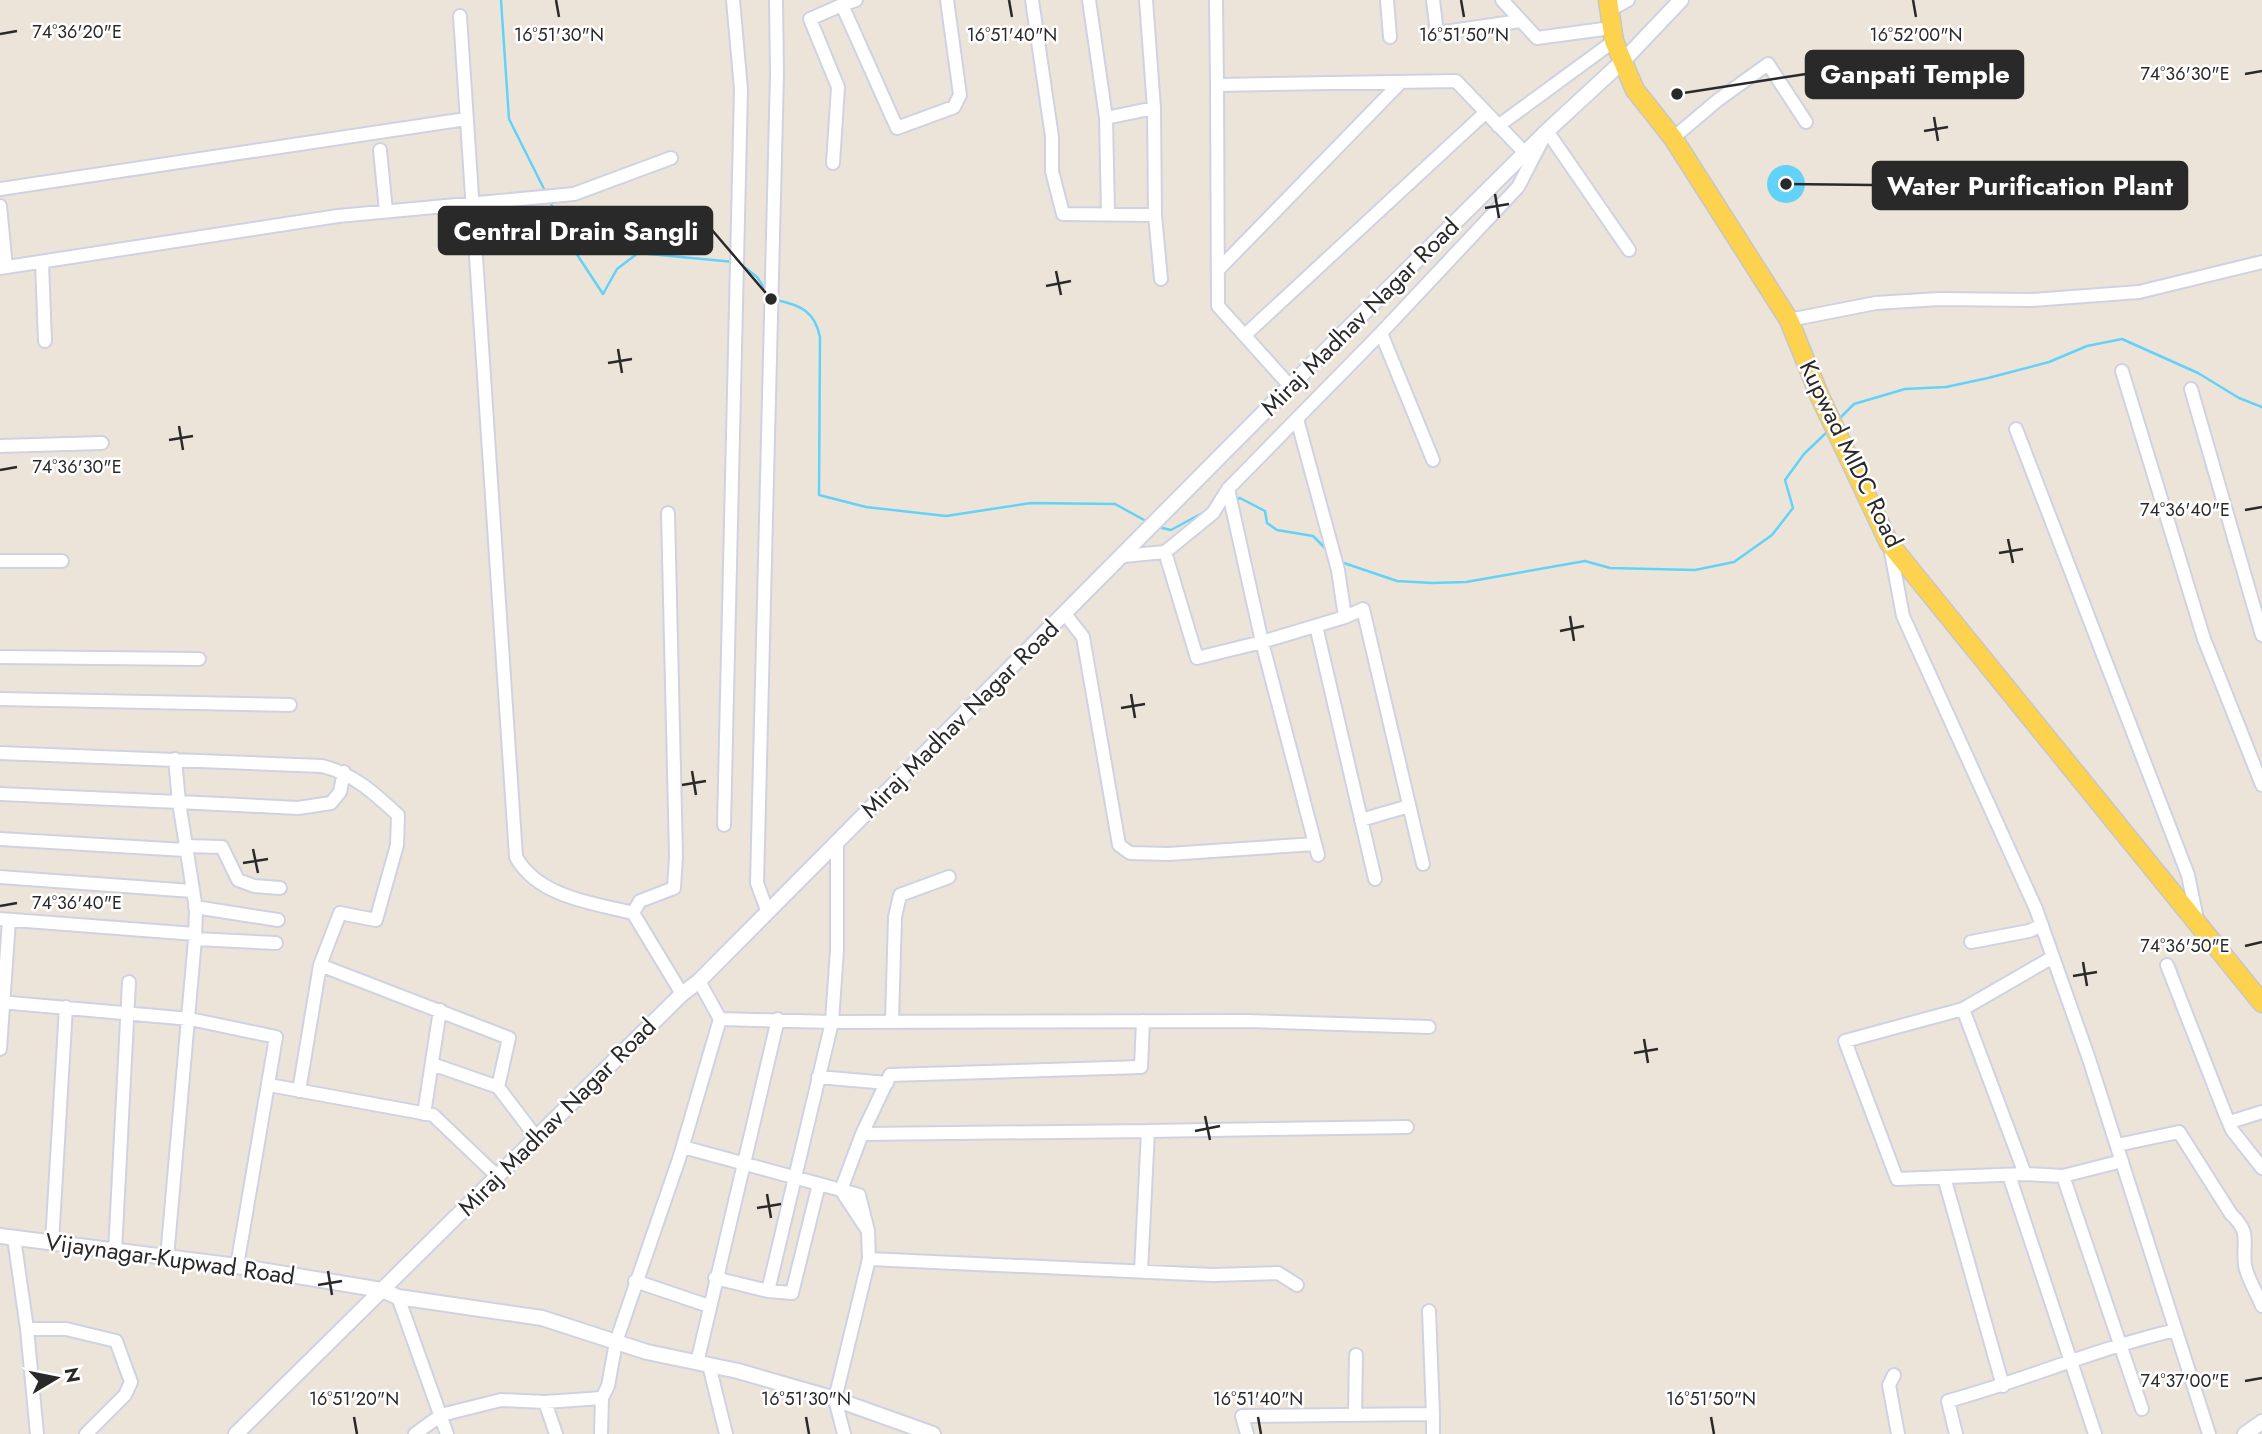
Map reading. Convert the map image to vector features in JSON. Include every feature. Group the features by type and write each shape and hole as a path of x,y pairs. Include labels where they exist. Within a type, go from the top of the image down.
{"main road":[{"name":"Kupwad MIDC Road","path":"1611,20 1635,90 1673,138 1789,320 1820,397 1889,543 2262,1003"}],"street":[{"path":"724,825 741,89 733,0"},
{"path":"767,910 757,883 777,74 776,0"},
{"path":"833,163 838,87 810,19 856,0"},
{"path":"842,5 897,128 954,107 960,94 947,0"},
{"path":"1032,0 1052,137 1052,172 1063,214 1156,215"},
{"path":"1089,0 1106,118 1108,213"},
{"path":"1146,0 1154,108 1156,215 1161,279"},
{"path":"1216,0 1218,306 1290,386"},
{"path":"1387,0 1390,37"},
{"path":"1433,0 1437,33 1520,21"},
{"path":"1502,0 1537,38 1611,20"},
{"path":"1498,126 1611,20 1628,0"},
{"name":"Miraj Madhav Nagar Road","path":"236,1434 682,994 699,981 1290,386 1547,131 1624,60 1681,0"},
{"path":"460,16 470,202 516,857 534,878 565,897 633,913 682,994"},
{"path":"1673,138 1718,100 1768,64 1806,122"},
{"path":"1217,85 1456,81 1525,153"},
{"path":"1219,269 1400,83"},
{"path":"1106,118 1154,108"},
{"path":"1245,335 1485,113"},
{"path":"0,189 466,119"},
{"path":"1124,556 1165,552 1213,513 1228,489 1381,333 1518,187 1547,131 1629,250"},
{"path":"380,150 386,211"},
{"path":"0,206 3,267 386,211 574,194 671,158"},
{"path":"1789,320 1882,303 1939,299 2032,300 2139,292 2262,262"},
{"path":"42,263 45,341"},
{"path":"1381,333 1433,460"},
{"path":"2122,371 2204,639 2262,785"},
{"path":"2191,389 2262,635"},
{"path":"1297,419 1338,570 1345,617"},
{"path":"2016,429 2188,874 2198,926"},
{"path":"0,446 102,443"},
{"path":"1065,614 1083,637 1119,845 1130,853 1168,854 1316,849 1262,642 1228,489"},
{"path":"633,913 640,901 674,888 676,856 668,513"},
{"path":"1889,543 1903,616 2042,925 2117,1145 2209,1434"},
{"path":"1165,552 1197,657 1262,642 1363,609 1423,864"},
{"path":"0,561 62,562"},
{"path":"1316,626 1375,878"},
{"path":"0,657 199,659"},
{"path":"0,699 290,705"},
{"path":"0,753 322,766 344,772 398,815 397,845 376,920 340,913 320,965 299,1091"},
{"path":"167,1258 190,1019 195,937 195,907 184,848 175,759"},
{"path":"0,794 298,808 331,803 340,792 344,772"},
{"path":"1361,820 1409,806"},
{"path":"0,839 184,848 222,847 239,880 254,886 280,888"},
{"path":"768,1291 832,1021 837,950 837,841"},
{"path":"0,877 192,891"},
{"path":"892,1021 895,917 900,895 949,877"},
{"path":"195,907 278,920"},
{"path":"0,1049 4,919 276,943"},
{"path":"1971,942 2042,925"},
{"path":"2053,957 1963,1009 1845,1041 1897,1179 2025,1174 2063,1176 2122,1161"},
{"path":"320,965 509,1038 498,1087"},
{"path":"2167,965 2232,1130 2262,1168"},
{"path":"601,1434 602,1398 608,1386 616,1342 683,1147 720,1019 699,981"},
{"path":"116,1252 129,982"},
{"path":"2,1002 190,1019 275,1037 237,1266"},
{"path":"52,1242 66,1007"},
{"path":"1963,1009 2025,1174"},
{"path":"424,1114 440,1010"},
{"path":"720,1019 1143,1021 1429,1027"},
{"path":"726,1434 703,1364 709,1306 778,1019"},
{"path":"841,1190 862,1134 890,1075 1141,1067 1143,1021"},
{"path":"432,1064 498,1087 536,1137"},
{"path":"818,1077 887,1083"},
{"path":"269,1085 433,1115 497,1176"},
{"path":"2230,1122 2262,1112"},
{"path":"862,1134 1407,1127"},
{"path":"1141,1271 1148,1131"},
{"path":"2117,1145 2179,1132 2231,1214 2239,1222 2247,1239 2245,1265 2262,1306"},
{"path":"683,1147 859,1195 868,1231 869,1259 835,1399 844,1434"},
{"path":"2009,1175 2095,1434"},
{"path":"2063,1176 2142,1409"},
{"path":"1944,1177 2003,1386"},
{"path":"715,1278 768,1291 792,1293 819,1184"},
{"path":"7,1237 27,1329 37,1434"},
{"name":"Vijaynagar-Kupwad Road","path":"7,1237 237,1266 382,1290 398,1297 542,1318 616,1342 835,1399 933,1434"},
{"path":"869,1259 1213,1275 1278,1273 1297,1285"},
{"path":"635,1281 709,1306"},
{"path":"398,1297 447,1434"},
{"path":"1429,1311 1433,1434"},
{"path":"27,1329 66,1329 116,1341 131,1382 125,1395 86,1434"},
{"path":"1956,1434 1948,1401 2003,1386 2119,1343 2176,1329"},
{"path":"1355,1415 1356,1354"},
{"path":"1894,1375 1889,1385 1898,1434"},
{"path":"415,1434 441,1415 501,1400 545,1402 602,1398"},
{"path":"545,1402 556,1434"},
{"path":"1247,1434 1242,1416 1433,1414"},
{"path":"2245,1434 2262,1422"}],"water":[{"path":"1786,165 1799,171 1805,184 1799,197 1786,203 1773,197 1767,184 1773,171"}],"waterway":[{"path":"501,0 509,119 545,191"},
{"path":"549,200 576,253 603,294 617,269 638,253 734,262"},
{"path":"743,266 757,277 767,292"},
{"path":"776,300 793,304 805,311 815,321 820,337 819,495 866,507 946,516 1031,503 1115,504 1146,521"},
{"path":"1839,419 1854,404 1905,389 1946,387 1988,378 2049,362 2087,346 2122,339 2198,373 2239,398 2262,407"},
{"path":"1341,562 1397,581 1432,583 1466,582 1585,561 1610,568 1695,570 1734,562 1772,535 1793,508 1785,480 1804,454 1827,432"},
{"path":"1235,500 1240,498 1265,511 1267,523 1277,530 1313,536 1328,551"},
{"path":"1158,527 1171,530 1206,511"}],"place":[{"name":"Ganpati Temple","path":"1677,94"},
{"name":"Water Purification Plant","path":"1786,184"},
{"name":"Central Drain Sangli","path":"771,299"}]}
